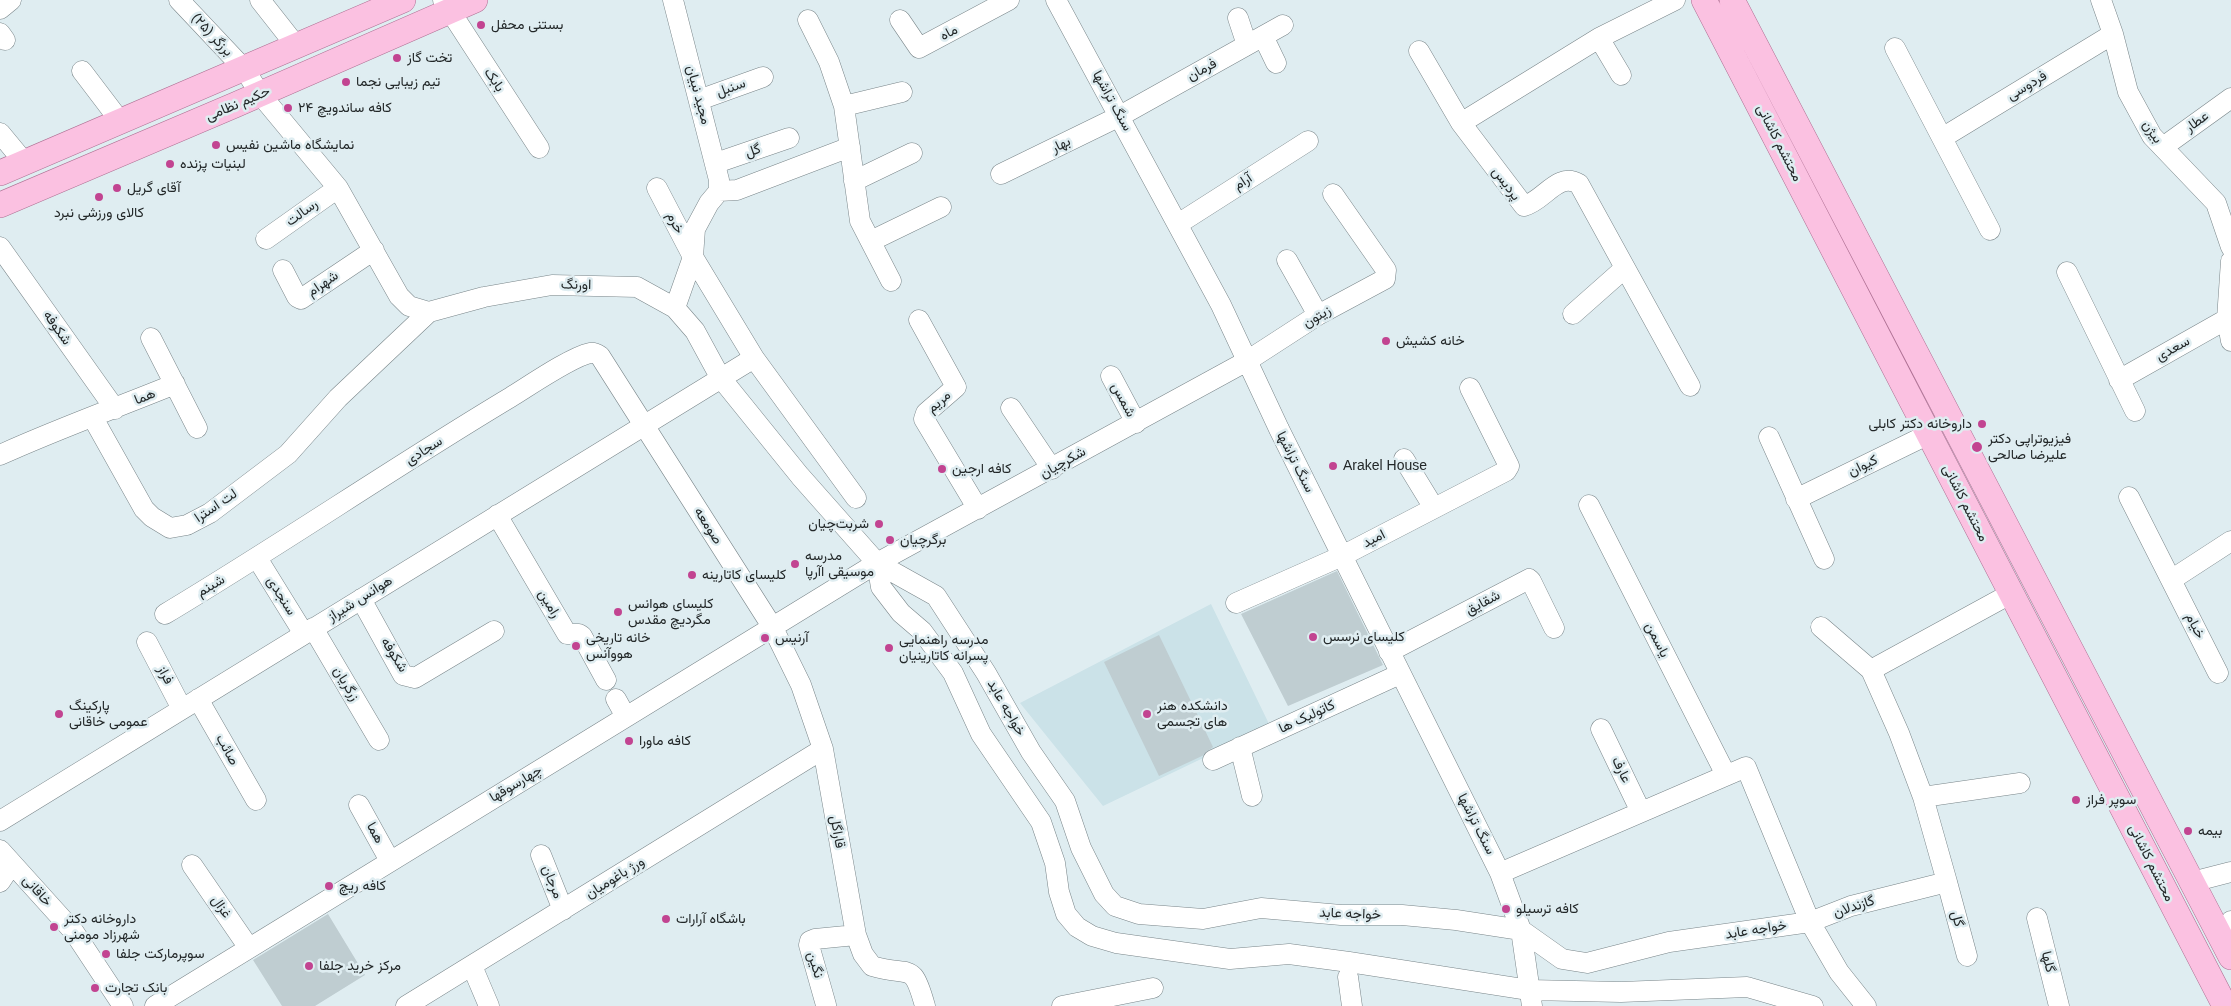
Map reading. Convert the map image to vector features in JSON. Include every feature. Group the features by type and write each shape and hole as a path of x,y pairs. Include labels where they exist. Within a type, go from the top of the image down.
{"main road":[{"name":"حکیم نظامی","path":"0,173 245,70 403,0"},
{"name":"حکیم نظامی","path":"0,205 260,94 446,6 475,0"},
{"name":"محتشم کاشانی","path":"1704,0 2226,1006"},
{"name":"محتشم کاشانی","path":"1732,0 2192,882 2228,939"},
{"path":"1737,64 1759,52"}],"street":[{"path":"0,9 11,0"},
{"name":"برزگر (۲۵)","path":"179,0 245,70 260,94"},
{"path":"260,0 297,47"},
{"name":"مجید نبیان","path":"673,0 716,163 719,191"},
{"name":"ماه","path":"900,20 919,48 1010,0"},
{"name":"سنگ تراشها","path":"1056,0 1221,305 1389,652 1500,873 1521,930 1530,998"},
{"path":"1419,51 1461,123 1599,38 1675,0"},
{"name":"بیژن","path":"2101,0 2113,34 2128,92 2152,136 2216,203 2231,248"},
{"name":"بابک","path":"446,6 539,148"},
{"path":"1238,18 1255,41 1276,63"},
{"path":"808,20 829,62 844,106 860,221 891,281"},
{"name":"فرمان","path":"1120,116 1283,25"},
{"name":"فردوسی","path":"1942,138 2113,34"},
{"path":"1599,38 1621,74"},
{"path":"1894,48 1990,230"},
{"path":"82,71 120,121"},
{"name":"سنبل","path":"699,100 763,77"},
{"path":"844,106 902,92"},
{"path":"260,94 338,188 399,296 409,306 429,312"},
{"name":"عطار","path":"2163,147 2231,98"},
{"name":"بهار","path":"1001,174 1120,116"},
{"name":"پردیس","path":"1461,123 1524,206 1564,180 1573,180 1579,184 1690,386"},
{"path":"0,133 24,162"},
{"name":"گل","path":"716,163 789,138"},
{"name":"آرام","path":"1178,224 1308,141"},
{"path":"674,308 693,257 696,229 709,203 719,191 737,190 850,147"},
{"path":"854,181 912,153"},
{"name":"رسالت","path":"266,239 338,188"},
{"name":"خرم","path":"657,188 693,257"},
{"name":"زیتون","path":"1247,361 1318,316 1385,279 1386,270 1333,194"},
{"path":"871,241 940,207"},
{"name":"شکوفه","path":"0,247 114,409"},
{"name":"شهرام","path":"283,270 297,297 301,299 374,250"},
{"path":"693,257 754,358 856,498"},
{"path":"1287,260 1318,316"},
{"path":"2231,261 2227,319 2231,341"},
{"path":"1573,314 1625,268"},
{"path":"2067,272 2134,412"},
{"name":"اورنگ","path":"429,312 484,297 552,285 637,287 674,308 695,331 720,377 800,476 878,562"},
{"name":"لت استرا","path":"93,418 144,509 152,517 170,528 187,525 210,513 288,454 338,398 429,312"},
{"name":"سعدی","path":"2119,380 2227,319"},
{"name":"مریم","path":"919,320 956,387 926,413 924,419 978,509"},
{"path":"151,338 197,428"},
{"name":"سجادی","path":"257,558 488,410 574,360 591,352 596,353"},
{"name":"صومعه","path":"596,353 600,356 644,424 773,628"},
{"name":"هوانس شیراز","path":"0,821 720,377 754,358"},
{"name":"شکرچیان","path":"878,562 1247,361"},
{"name":"شمس","path":"1111,376 1136,423"},
{"name":"هما","path":"93,418 175,384"},
{"name":"امید","path":"1236,603 1342,556 1508,469 1470,388"},
{"path":"1012,408 1052,468"},
{"path":"0,455 55,430 93,418"},
{"name":"کیوان","path":"1796,499 1930,434"},
{"path":"1769,437 1824,559"},
{"path":"1404,459 1434,508"},
{"name":"خیام","path":"2129,496 2218,672"},
{"name":"یاسمن","path":"1589,506 1726,775"},
{"name":"رامین","path":"497,515 567,634 579,634 582,636 606,680"},
{"path":"2171,580 2231,541"},
{"name":"شبنم","path":"165,614 257,558"},
{"name":"سنجدی","path":"257,558 308,631"},
{"path":"878,562 880,587 901,613 922,631 953,673 981,734 1041,822 1056,863 1058,892 1066,914 1077,928 1092,936 1116,943 1230,959 1289,954 1349,962 1530,998 1561,993 1747,987 1814,1006"},
{"name":"چهارسوقها","path":"154,1006 878,562"},
{"name":"خواجه عابد","path":"878,562 936,596 986,673 1031,752 1065,801 1081,848 1104,894 1115,906 1139,914 1204,919 1262,908 1341,915 1402,915 1521,930 1562,959 1587,963 1669,942 1810,922"},
{"name":"شقایق","path":"1389,652 1528,579 1532,581 1554,628"},
{"path":"1871,670 2012,593"},
{"name":"شکوفه","path":"361,598 403,675 409,678 415,678 494,630"},
{"path":"1821,627 1871,670 1900,733 1923,796 1947,882"},
{"name":"قاراگل","path":"773,628 801,685 823,749 856,935 863,954 872,966 907,971 914,975 925,1006"},
{"name":"زرگریان","path":"308,631 379,740"},
{"name":"فراز","path":"147,642 190,704"},
{"name":"کاتولیک ها","path":"1213,760 1400,674"},
{"path":"616,699 626,717"},
{"name":"صائب","path":"190,704 256,800"},
{"name":"عارف","path":"1601,729 1641,812"},
{"path":"1240,747 1252,796"},
{"name":"ورژ باغومیان","path":"406,1006 823,749"},
{"path":"1500,873 1743,767 1748,769 1810,922 1839,972 1866,1006"},
{"path":"1923,796 2020,783"},
{"name":"هما","path":"359,805 390,862"},
{"name":"مرجان","path":"541,855 563,910"},
{"path":"0,882 6,857"},
{"name":"خاقانی","path":"6,857 74,932 124,1006"},
{"name":"غزال","path":"192,865 249,948"},
{"path":"2192,882 2231,872"},
{"name":"گل","path":"1947,882 1967,956"},
{"name":"گازندلان","path":"1810,922 1851,906 1947,882"},
{"name":"گلها","path":"2037,918 2059,1006"},
{"name":"نگین","path":"826,1005 809,945 810,941 856,935"},
{"path":"472,966 489,1006"},
{"path":"1348,977 1352,1006"},
{"path":"1062,1006 1153,988"}],"shaded area":[{"name":"دانشکده هنر های تجسمی","path":"1211,604 1270,726 1103,806 1020,703"}],"building":[{"name":"کلیسای نرسس","path":"1337,571 1383,665 1288,706 1241,614"},
{"path":"1159,635 1213,747 1202,756 1159,776 1104,662"},
{"name":"مرکز خرید جلفا","path":"328,914 365,975 315,1006 282,1006 253,960"}],"place":[{"name":"بستنی محفل","path":"481,25"},
{"name":"تخت گاز","path":"397,58"},
{"name":"تیم زیبایی نجما","path":"346,82"},
{"name":"کافه ساندویچ ۲۴","path":"288,108"},
{"name":"نمایشگاه ماشین نفیس","path":"216,145"},
{"name":"لبنیات پزنده","path":"170,164"},
{"name":"آقای گریل","path":"117,188"},
{"name":"کالای ورزشی نبرد","path":"99,197"},
{"name":"خانه کشیش","path":"1386,341"},
{"name":"داروخانه دکتر کابلی","path":"1982,424"},
{"name":"فیزیوتراپی دکتر علیرضا صالحی","path":"1977,447"},
{"name":"Arakel House","path":"1333,466"},
{"name":"کافه ارجین","path":"942,469"},
{"name":"شربت‌چیان","path":"879,524"},
{"name":"برگرچیان","path":"890,540"},
{"name":"مدرسه موسیقی اآرپا","path":"795,564"},
{"name":"کلیسای کاتارینه","path":"692,575"},
{"name":"کلیسای هوانس مگردیچ مقدس","path":"618,612"},
{"name":"کلیسای نرسس","path":"1313,637"},
{"name":"آرنیس","path":"765,638"},
{"name":"خانه تاریخی هووآنس","path":"576,646"},
{"name":"مدرسه راهنمایی پسرانه کاتارینیان","path":"889,648"},
{"name":"پارکینگ عمومی خاقانی","path":"59,714"},
{"name":"دانشکده هنر های تجسمی","path":"1147,714"},
{"name":"کافه ماورا","path":"629,741"},
{"name":"سوپر فراز","path":"2076,800"},
{"name":"بیمه","path":"2188,831"},
{"name":"کافه ریچ","path":"329,886"},
{"name":"کافه ترسیلو","path":"1506,909"},
{"name":"باشگاه آرارات","path":"666,919"},
{"name":"داروخانه دکتر شهرزاد مومنی","path":"54,927"},
{"name":"سوپرمارکت جلفا","path":"106,954"},
{"name":"مرکز خرید جلفا","path":"309,966"},
{"name":"بانک تجارت","path":"95,988"}]}
